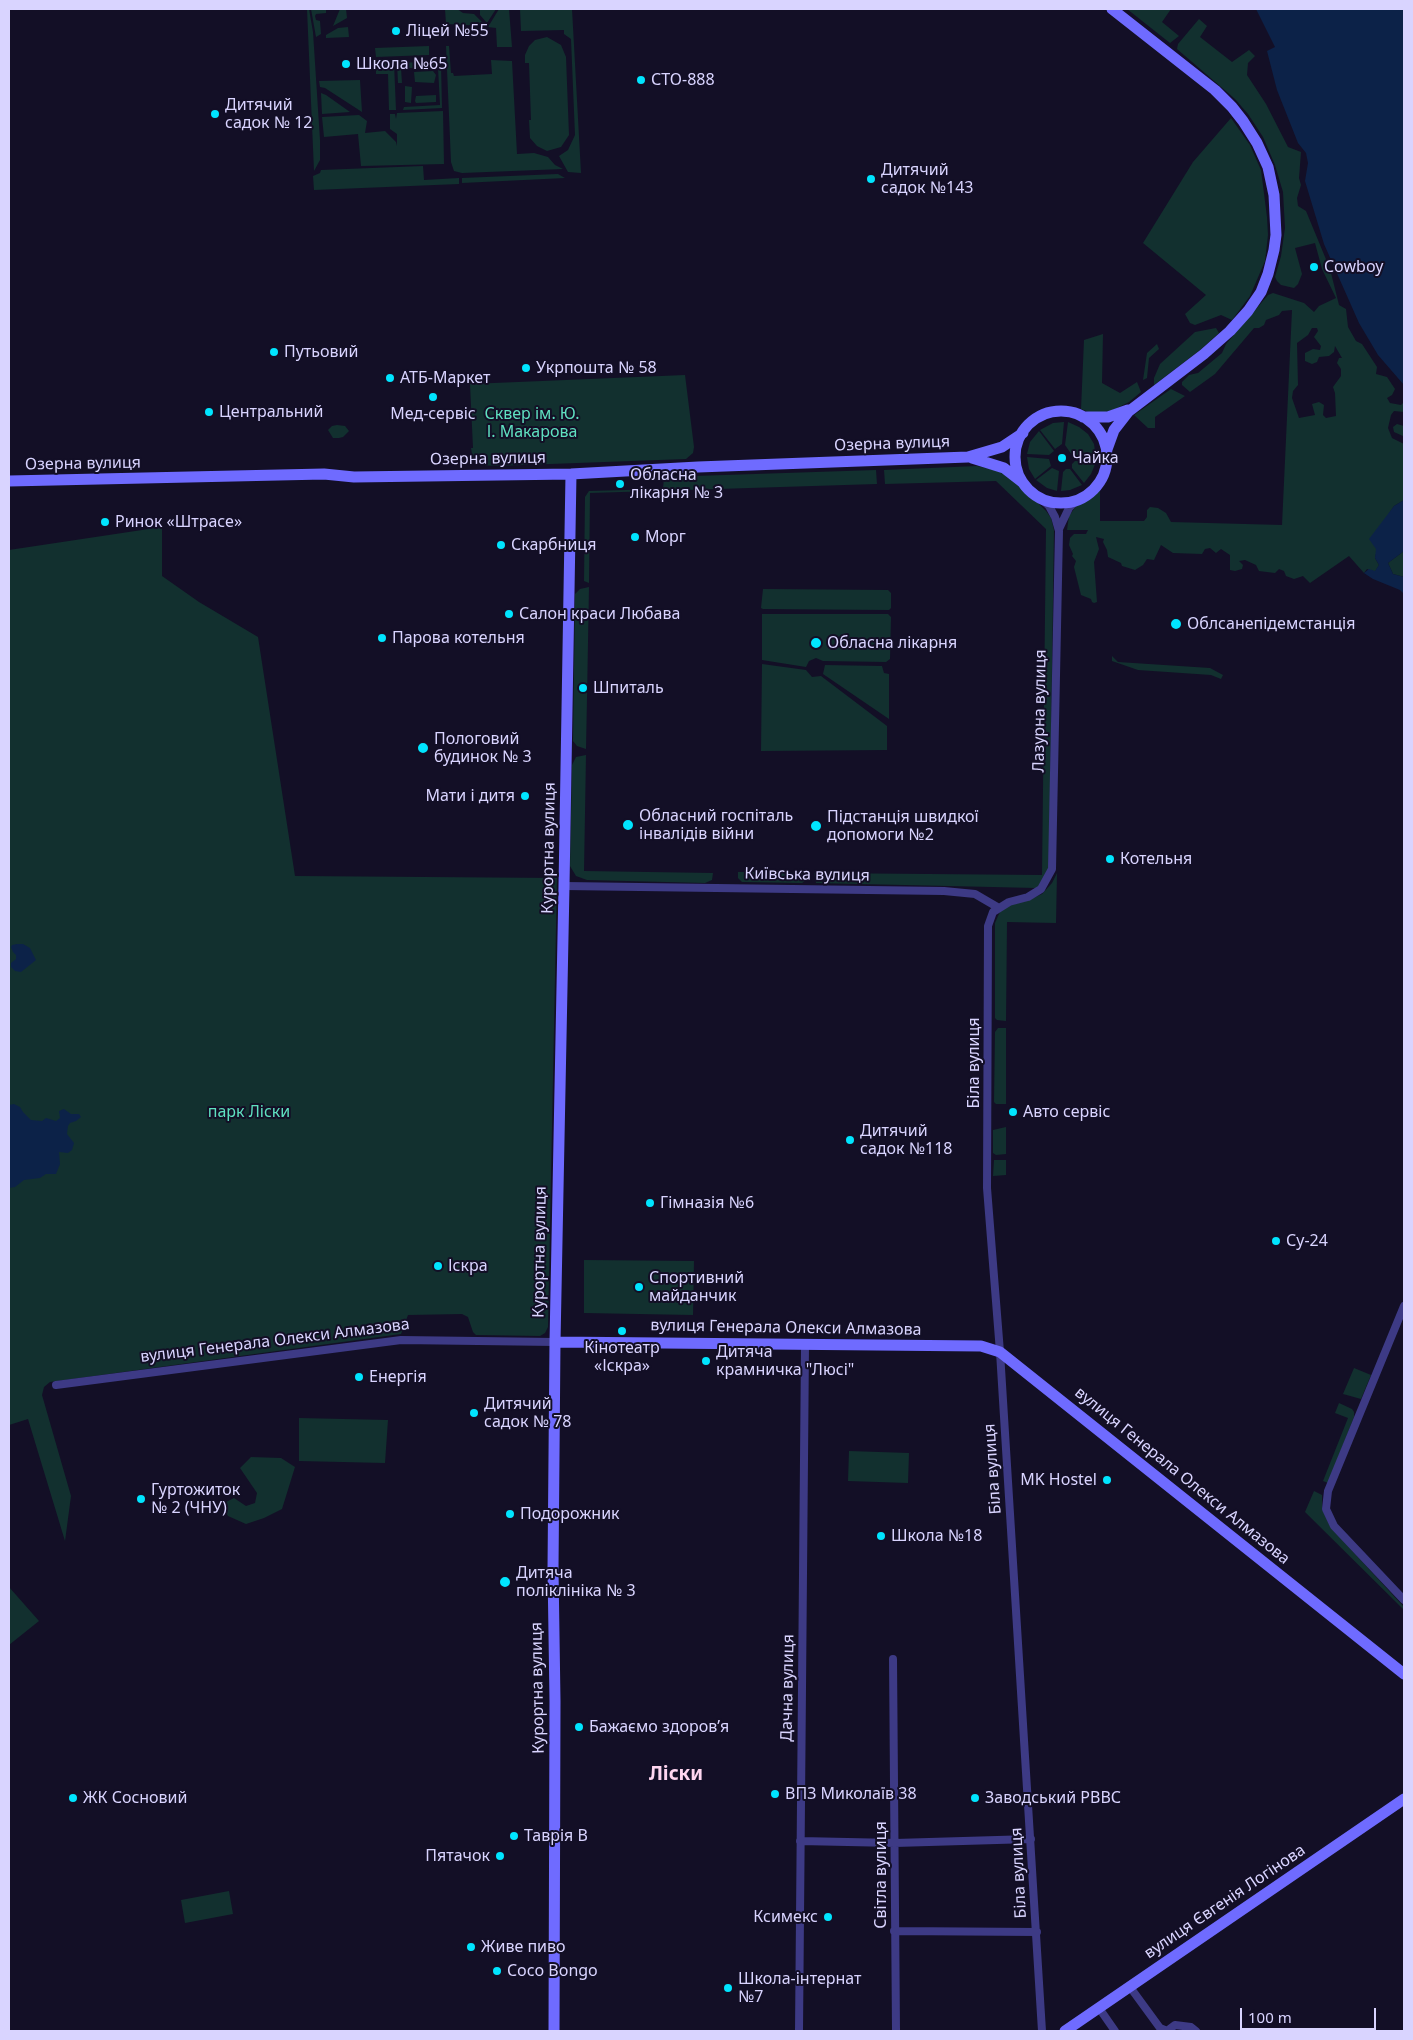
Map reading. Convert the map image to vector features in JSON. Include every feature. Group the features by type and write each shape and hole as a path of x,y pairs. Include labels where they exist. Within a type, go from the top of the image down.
{"street":[{"path":"1106,452 1116,425 1132,408 1204,354 1224,337 1248,311 1261,292 1271,265 1276,235 1271,179 1265,160 1253,136 1232,107 1214,90 1112,9"},
{"path":"1082,416 1090,421 1101,435 1106,452 1106,462 1102,478 1092,491 1078,500 1059,503 1040,498 1024,483 1016,462 1017,447 1022,433 1033,421 1051,413 1066,412 1082,416 1108,417 1132,408"},
{"name":"Озерна вулиця","path":"9,481 324,474 354,477 571,474 698,467 968,457 1002,447 1022,433"},
{"name":"Озерна вулиця","path":"968,457 1004,468 1024,483"},
{"name":"Курортна вулиця","path":"554,2031 554,1342 571,474"},
{"name":"Лазурна вулиця","path":"1040,498 1052,512 1059,531"},
{"name":"Лазурна вулиця","path":"999,908 1009,902 1028,897 1040,889 1052,869 1059,531 1066,514 1078,500"},
{"name":"Київська вулиця","path":"564,886 944,891 975,894 999,908"},
{"name":"Біла вулиця","path":"999,908 992,912 988,926 988,1188 1042,2031"},
{"path":"1404,1306 1328,1491 1326,1509 1334,1526 1404,1600"},
{"name":"вулиця Генерала Олекси Алмазова","path":"56,1385 401,1340 981,1346 1000,1352 1404,1674"},
{"name":"Дачна вулиця","path":"799,2031 805,1344"},
{"name":"Світла вулиця","path":"893,1659 896,2031"},
{"name":"вулиця Євгенія Логінова","path":"1065,2031 1404,1799"},
{"path":"800,1841 895,1843 1031,1839"},
{"path":"894,1932 1036,1932"},
{"path":"1130,1987 1160,2028 1167,2031 1174,2025 1191,2027 1196,2031"},
{"path":"1099,2008 1115,2031"}],"green space":[{"path":"307,9 309,9 313,32 320,140 320,160 314,171"},
{"path":"311,9 326,9 326,13 316,14 315,16 316,20 320,21 321,34 316,37"},
{"path":"340,9 346,9 347,18 333,26"},
{"path":"445,9 457,9 463,13 474,14 486,26 446,24"},
{"path":"480,9 496,9 487,23 480,15"},
{"path":"499,9 509,9 512,47 497,47 496,28 488,27"},
{"path":"520,9 572,9 581,173 568,172 559,156 568,150 575,135 571,39 564,34 564,30 521,31"},
{"path":"1127,9 1171,9 1162,22 1179,36 1170,43"},
{"path":"1199,19 1207,26 1200,37 1232,62 1249,50 1255,56 1248,63 1247,75 1266,104 1288,147 1301,152 1299,178 1301,185 1297,198 1298,206 1306,211 1330,269 1339,305 1346,309 1348,327 1356,341 1362,344 1377,367 1376,374 1387,377 1395,389 1392,395 1387,398 1390,403 1401,405 1404,402 1404,412 1394,411 1388,428 1392,438 1404,444 1404,500 1394,506 1384,521 1375,558 1379,565 1375,572 1367,569 1364,573 1349,556 1310,583 1303,576 1294,579 1286,576 1284,571 1279,569 1275,573 1259,571 1256,565 1245,560 1239,561 1243,565 1242,569 1230,570 1230,555 1221,549 1216,553 1210,548 1205,549 1202,554 1173,553 1161,545 1154,560 1147,559 1143,565 1135,570 1122,566 1121,563 1108,557 1103,542 1104,539 1096,537 1099,549 1094,562 1097,602 1094,603 1091,599 1081,595 1074,567 1076,561 1072,556 1069,545 1070,538 1074,534 1086,534 1088,530 1067,530 1069,516 1077,505 1093,495 1100,487 1100,521 1144,521 1147,517 1147,510 1150,507 1158,508 1166,513 1171,522 1282,525 1292,310 1282,311 1279,315 1266,320 1264,325 1254,328 1215,374 1190,392 1182,385 1182,382 1189,375 1198,373 1222,353 1226,344 1268,295 1273,293 1304,303 1314,312 1319,306 1336,298 1322,269 1315,243 1295,248 1302,274 1294,288 1281,285 1277,281 1275,277 1281,256 1285,228 1283,192 1275,165 1263,137 1248,114 1235,99 1177,49 1178,44","holes":["1312,328 1317,328 1318,331 1314,337 1321,346 1320,350 1313,349 1305,353 1305,361 1312,364 1317,362 1319,357 1329,356 1334,352 1335,346 1342,358 1339,358 1337,363 1341,369 1341,376 1333,387 1336,416 1326,418 1323,415 1324,405 1319,402 1312,404 1315,415 1299,418 1292,398 1293,391 1298,385 1297,343 1308,335"]},
{"path":"348,27 349,37 326,38 326,35 338,28"},
{"path":"547,37 561,45 566,57 569,135 561,147 547,151 537,146 530,138 529,63 525,63 525,55 529,46 535,40"},
{"path":"429,46 429,55 376,57 375,48"},
{"path":"446,46 449,46 451,73 454,76 492,74 491,60 512,61 517,154 534,153 548,157 555,165 563,169 462,173 454,171 451,162"},
{"path":"425,61 437,61 441,64 442,108 403,110 404,107 440,105 438,68 422,68"},
{"path":"422,62 419,68 401,68 402,83 398,83 397,63"},
{"path":"394,63 396,110 389,110 388,74 376,74 376,64"},
{"path":"433,71 436,75 434,83 415,82 414,72"},
{"path":"360,80 362,112 325,88 320,87 319,81"},
{"path":"405,86 412,87 411,103 405,102"},
{"path":"321,93 326,95 350,112 322,114"},
{"path":"436,95 436,102 416,103 415,101 416,96"},
{"path":"443,111 444,164 361,166 358,134 324,137 322,117 359,115 367,121 365,133 385,131 396,142 397,146 397,134 390,129 390,114 395,114 396,119 397,113"},
{"path":"1231,118 1250,145 1261,170 1268,235 1265,261 1250,296 1232,320 1221,315 1195,325 1190,323 1185,314 1206,295 1143,243 1193,162"},
{"path":"423,166 424,180 459,178 459,184 314,190 313,176 320,173 321,170"},
{"path":"558,174 565,178 462,183 462,178"},
{"path":"1216,328 1219,333 1154,385 1154,378 1160,364 1195,332"},
{"path":"1103,334 1102,383 1120,393 1137,382 1141,392 1129,402 1115,409 1091,413 1081,409 1084,340"},
{"path":"1157,344 1159,349 1149,358 1147,378 1143,380 1147,353"},
{"name":"Сквер ім. Ю. І. Макарова","path":"685,375 694,447 693,453 686,459 496,466 480,465 473,460 471,448 473,448 470,384"},
{"path":"1171,389 1185,396 1155,417 1155,428 1148,428 1134,415"},
{"path":"1064,422 1062,444 1055,449 1040,430 1053,423"},
{"path":"1068,422 1088,434 1094,444 1096,459 1074,458 1065,445"},
{"path":"1397,424 1404,426 1404,439 1403,436 1394,432 1393,427"},
{"path":"332,426 345,426 349,431 343,437 333,438 328,430"},
{"path":"1039,431 1054,451 1049,455 1027,454 1030,442"},
{"path":"1027,457 1049,459 1051,466 1035,479 1029,469"},
{"path":"1075,461 1096,462 1091,474 1084,483 1072,468 1072,464"},
{"path":"977,466 1003,472 1020,485 1046,511 1051,518 1054,530 1049,871 1042,884 1036,888 816,883 814,873 1042,875 1046,529 996,481 885,484 884,470"},
{"path":"1052,468 1059,471 1057,491 1047,488 1036,480"},
{"path":"1066,469 1070,469 1082,485 1070,490 1061,491 1063,472"},
{"path":"876,470 877,484 590,493 589,583 584,581 585,497 589,491 663,489 664,477"},
{"name":"парк Ліски","path":"162,527 162,576 199,602 258,637 295,876 557,878 548,1327 545,1333 540,1336 476,1335 473,1332 468,1317 462,1314 408,1315 401,1334 50,1382 44,1387 42,1395 71,1496 65,1541 28,1419 9,1425 9,550"},
{"path":"1404,551 1404,577 1393,574 1388,563"},
{"path":"589,587 586,749 577,746 573,741 575,594 580,589"},
{"path":"763,589 888,590 891,593 891,608 889,610 763,609 761,608"},
{"path":"762,614 888,614 891,617 890,659 886,662 823,661 816,658 809,661 806,667 762,660"},
{"path":"1112,656 1118,662 1210,668 1223,675 1221,679 1211,675 1138,670 1112,661"},
{"path":"762,664 806,670 812,677 821,676 887,726 887,750 761,751"},
{"path":"825,665 882,666 884,673 889,674 889,719 823,674"},
{"path":"586,755 584,871 713,873 712,880 705,883 587,880 576,876 570,866 572,765 576,757"},
{"path":"738,872 809,873 809,878 802,883 742,882 738,878"},
{"path":"1057,873 1056,923 1007,922 1006,1021 997,1020 995,1018 995,923 1001,910 1042,894 1052,883"},
{"path":"998,1028 1006,1028 1006,1104 996,1104 994,1102 995,1032"},
{"path":"1006,1127 1006,1154 996,1155 993,1153 993,1130"},
{"path":"994,1160 1006,1160 1006,1175 993,1176"},
{"name":"Спортивний майданчик","path":"584,1260 694,1261 693,1315 584,1313"},
{"path":"1354,1368 1371,1375 1361,1399 1343,1394"},
{"path":"1339,1403 1352,1409 1354,1417 1328,1483 1323,1481 1348,1418 1335,1413"},
{"path":"299,1418 388,1420 385,1463 299,1461"},
{"path":"849,1451 909,1453 908,1483 848,1481"},
{"path":"251,1457 281,1458 295,1467 282,1509 246,1524 228,1516 222,1504 234,1498 246,1506 255,1503 257,1493 240,1468"},
{"path":"1314,1491 1322,1495 1322,1509 1331,1528 1404,1607 1404,1610 1305,1512"},
{"path":"9,1587 39,1621 9,1645"},
{"path":"229,1891 233,1914 185,1923 181,1900"}],"water":[{"path":"1256,9 1404,9 1404,385 1378,355 1359,323 1324,244 1305,181 1308,163 1306,153 1298,143 1277,90 1267,51 1275,47"},
{"path":"1404,500 1404,551 1388,563 1393,574 1404,577 1404,594 1400,590 1373,579 1364,573 1369,569 1375,571 1379,565 1375,558 1376,549 1369,539 1394,506"},
{"path":"23,944 30,948 36,960 21,972 15,971 11,967 11,963 16,959 16,955 11,947"},
{"path":"14,1104 20,1107 31,1120 42,1121 46,1118 56,1121 60,1118 59,1111 64,1109 71,1114 79,1114 81,1117 68,1126 67,1134 74,1143 72,1150 68,1153 59,1152 60,1164 56,1174 46,1174 40,1178 24,1180 15,1187 9,1188 9,1105"}],"place":[{"name":"Ліцей №55","path":"396,31"},
{"name":"Школа №65","path":"346,64"},
{"name":"СТО-888","path":"641,80"},
{"name":"Дитячий садок № 12","path":"215,114"},
{"name":"Дитячий садок №143","path":"871,179"},
{"name":"Cowboy","path":"1314,267"},
{"name":"Путьовий","path":"274,352"},
{"name":"Укрпошта № 58","path":"526,368"},
{"name":"АТБ-Маркет","path":"390,378"},
{"name":"Мед-сервіс","path":"433,397"},
{"name":"Центральний","path":"209,412"},
{"name":"Чайка","path":"1062,458"},
{"name":"Обласна лікарня № 3","path":"620,484"},
{"name":"Ринок «Штрасе»","path":"105,522"},
{"name":"Морг","path":"635,537"},
{"name":"Скарбниця","path":"501,545"},
{"name":"Салон краси Любава","path":"509,614"},
{"name":"Облсанепідемстанція","path":"1176,624"},
{"name":"Парова котельня","path":"382,638"},
{"name":"Обласна лікарня","path":"816,643"},
{"name":"Шпиталь","path":"583,688"},
{"name":"Пологовий будинок № 3","path":"423,748"},
{"name":"Мати і дитя","path":"525,796"},
{"name":"Обласний госпіталь інвалідів війни","path":"628,825"},
{"name":"Підстанція швидкої допомоги №2","path":"816,826"},
{"name":"Котельня","path":"1110,859"},
{"name":"Авто сервіс","path":"1013,1112"},
{"name":"Дитячий садок №118","path":"850,1140"},
{"name":"Гімназія №6","path":"650,1203"},
{"name":"Су-24","path":"1276,1241"},
{"name":"Іскра","path":"438,1266"},
{"name":"Спортивний майданчик","path":"639,1287"},
{"name":"Кінотеатр «Іскра»","path":"622,1331"},
{"name":"Дитяча крамничка \"Люсі\"","path":"706,1361"},
{"name":"Енергія","path":"359,1377"},
{"name":"Дитячий садок № 78","path":"474,1413"},
{"name":"MK Hostel","path":"1107,1480"},
{"name":"Гуртожиток № 2 (ЧНУ)","path":"141,1499"},
{"name":"Подорожник","path":"510,1514"},
{"name":"Школа №18","path":"881,1536"},
{"name":"Дитяча поліклініка № 3","path":"505,1582"},
{"name":"Бажаємо здоровʼя","path":"579,1727"},
{"name":"ВПЗ Миколаїв 38","path":"775,1794"},
{"name":"ЖК Сосновий","path":"73,1798"},
{"name":"Заводський РВВС","path":"975,1798"},
{"name":"Таврія В","path":"514,1836"},
{"name":"Пятачок","path":"500,1856"},
{"name":"Ксимекс","path":"828,1917"},
{"name":"Живе пиво","path":"471,1947"},
{"name":"Coco Bongo","path":"497,1971"},
{"name":"Школа-інтернат №7","path":"728,1988"}],"district":[{"name":"Ліски","path":"676,1775"}]}
